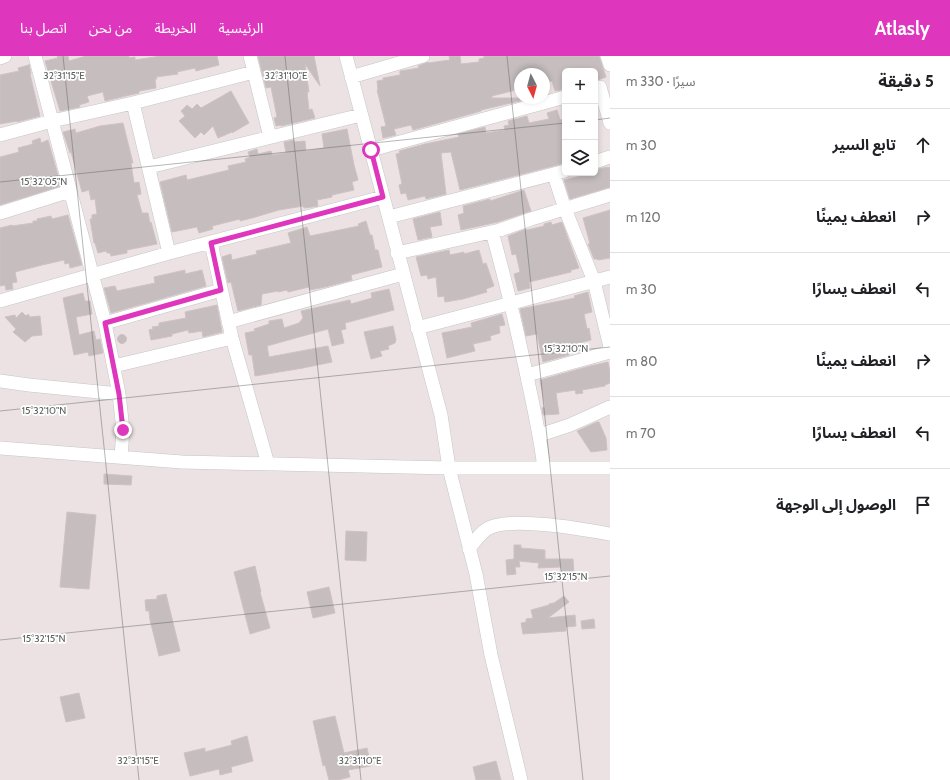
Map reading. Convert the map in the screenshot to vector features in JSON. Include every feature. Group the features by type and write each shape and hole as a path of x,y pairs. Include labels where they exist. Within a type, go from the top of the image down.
{"street":[{"path":"0,58 5,56"},
{"path":"34,56 105,323 119,394 123,430 121,457"},
{"path":"250,56 270,137"},
{"path":"346,56 441,415 449,468 481,599 491,655 521,780"},
{"path":"351,77 423,56"},
{"path":"607,56 610,65"},
{"path":"0,135 52,121 133,104 254,72"},
{"path":"602,87 610,123"},
{"path":"371,150 562,98"},
{"path":"133,104 169,253"},
{"path":"149,167 361,115"},
{"path":"598,161 610,157"},
{"path":"388,217 560,173 564,209 594,281 610,347"},
{"path":"0,213 70,191"},
{"path":"397,253 492,232 610,195"},
{"path":"0,301 169,253 383,197"},
{"path":"492,232 511,303 540,435 544,468"},
{"path":"211,243 232,338 268,464"},
{"path":"228,322 403,274"},
{"path":"417,328 610,277"},
{"path":"105,323 221,290"},
{"path":"114,366 232,338"},
{"path":"526,374 610,352"},
{"path":"0,380 29,385 119,394"},
{"path":"540,435 570,425 610,407"},
{"path":"0,448 182,462 449,468 610,468"},
{"path":"469,548 482,533 490,527 505,523 532,524 610,534"}],"building":[{"path":"57,56 68,56 69,61 86,56 129,56 129,58 135,57 135,60 161,56 217,56 219,65 196,71 195,68 177,72 178,74 156,77 156,88 139,91 139,93 105,101 103,92 87,96 89,102 79,105 80,107 60,111 45,61 58,58"},
{"path":"258,56 314,56 320,86 305,64 309,92 307,92 309,110 312,109 315,118 276,126 274,118 277,117 271,87 266,88"},
{"path":"449,56 460,56 461,64 479,62 479,59 484,58 484,56 599,56 606,77 598,80 598,68 562,68 562,90 555,91 552,81 550,82 550,68 514,68 514,90 492,96 492,98 514,98 514,102 481,110 413,130 411,125 394,129 396,135 383,138 381,127 386,126 377,90 377,81 383,80 383,78 400,75 400,71 419,68 418,66 428,62 450,60"},
{"path":"29,64 40,116 17,122 0,124 0,75 19,71 18,68"},
{"path":"231,91 249,123 232,133 218,138 213,126 204,135 201,132 195,138 179,121 185,116 181,111 187,105 192,109 197,104 201,108"},
{"path":"557,110 560,120 562,120 562,164 460,190 451,152 441,153 446,194 426,199 425,196 408,200 406,193 401,194 399,185 402,184 396,154 400,153 399,151 459,137 458,134 485,127 486,133 505,130 504,126 509,125 508,121 527,116 529,123 549,119 547,113"},
{"path":"123,123 133,163 131,163 134,183 139,182 141,194 137,195 142,213 148,213 157,244 127,250 127,253 111,256 110,253 107,253 106,251 98,253 94,243 90,219 92,219 92,215 97,214 95,199 91,200 89,190 82,192 71,152 70,153 63,132 75,129 76,133 100,126"},
{"path":"347,129 358,180 352,182 354,190 317,200 318,206 304,208 303,206 279,210 240,221 240,219 212,226 213,229 199,233 197,227 172,232 160,182 186,175 187,180 229,170 228,166 246,162 245,159 250,157 248,152 257,149 258,154 271,151 272,155 286,153 284,142 294,140 294,142 305,141 306,151 324,148 322,134"},
{"path":"40,138 41,143 48,140 61,186 0,205 0,157 19,152 18,148 33,144 32,141"},
{"path":"610,167 610,187 570,199 564,180 581,176 598,176 598,169"},
{"path":"524,190 531,211 498,222 461,230 458,215 464,213 463,206 490,199 490,201"},
{"path":"610,210 610,258 598,260 594,259 588,244 590,244 583,218"},
{"path":"440,212 442,225 430,227 432,237 418,240 413,219"},
{"path":"68,215 82,265 70,268 69,263 65,264 64,260 42,265 15,272 17,282 12,283 13,289 6,290 5,285 0,286 0,228 33,223 33,221 37,221 37,219 51,216 52,219"},
{"path":"366,221 370,235 372,235 375,250 378,250 382,267 351,275 352,280 325,287 310,290 309,287 288,292 287,290 262,294 261,305 238,311 231,282 228,283 222,257 231,254 232,260 257,254 256,251 291,243 288,233 307,227 310,236 359,226 358,224"},
{"path":"551,222 552,225 562,222 579,268 571,270 571,272 529,282 530,288 518,291 514,274 520,272 516,254 512,255 508,236 526,229 544,226 544,224"},
{"path":"449,250 450,255 464,252 464,254 479,250 483,264 486,263 494,286 486,289 487,292 463,299 445,302 444,296 438,297 436,277 428,279 427,275 421,276 416,257"},
{"path":"185,270 185,274 202,270 206,286 111,313 104,288 115,286 117,291 155,283 154,277"},
{"path":"389,289 394,310 345,323 346,329 341,330 344,343 332,346 328,329 267,346 269,357 328,346 332,362 255,376 252,355 249,355 245,333 255,331 254,329 269,324 269,321 282,319 284,328 299,323 303,318 301,311 350,300 351,304 372,298 371,293"},
{"path":"588,292 592,312 584,314 591,340 575,344 575,346 568,348 569,355 543,362 537,334 526,336 520,309 575,298 574,296"},
{"path":"83,293 85,301 90,301 92,314 76,317 79,335 94,331 96,340 100,339 103,353 89,356 88,352 74,355 63,298"},
{"path":"217,305 222,332 203,337 202,331 189,333 188,330 172,334 172,336 151,340 149,330 153,329 152,327 159,326 159,323 186,318 185,312"},
{"path":"22,312 26,316 28,314 30,317 40,316 42,335 32,336 25,342 13,332 16,329 5,317 15,315 16,318"},
{"path":"502,314 505,325 499,326 500,333 490,336 491,340 473,344 475,351 447,358 442,333 472,327 471,323"},
{"path":"393,326 396,340 395,343 388,346 389,349 380,351 382,356 371,359 364,332"},
{"path":"120,335 124,335 126,339 124,343 120,343 118,341 118,337"},
{"path":"608,362 610,383 605,386 582,390 583,393 576,394 575,390 556,393 559,414 543,415 542,408 545,407 540,380"},
{"path":"599,422 606,438 607,450 591,452 577,431"},
{"path":"104,474 132,476 131,485 104,484"},
{"path":"67,512 96,515 89,589 60,587"},
{"path":"346,531 367,532 366,561 345,560"},
{"path":"514,545 521,545 521,548 545,550 545,559 573,559 574,574 562,574 561,567 538,568 539,563 519,561 520,567 515,567 516,574 507,575 506,560 514,559"},
{"path":"255,566 260,592 270,628 250,634 234,572"},
{"path":"329,587 335,613 313,618 307,592"},
{"path":"166,594 180,651 159,656 149,611 146,611 145,600 157,599 157,596"},
{"path":"564,596 569,602 548,618 575,615 576,626 566,627 566,631 523,634 521,623 526,622 526,619 533,618 531,610 554,603"},
{"path":"594,619 595,628 582,629 581,621"},
{"path":"79,693 85,718 66,722 60,697"},
{"path":"335,716 344,753 367,748 371,766 348,770 350,777 338,780 329,780 325,765 323,766 313,721"},
{"path":"247,736 253,761 231,767 232,772 220,775 219,769 190,776 184,753 205,748 205,752 232,745 231,741"},
{"path":"496,761 501,780 476,780 473,767"}],"route":[{"path":"123,430 119,394 105,323 221,290 211,243 383,197 371,150"}]}
